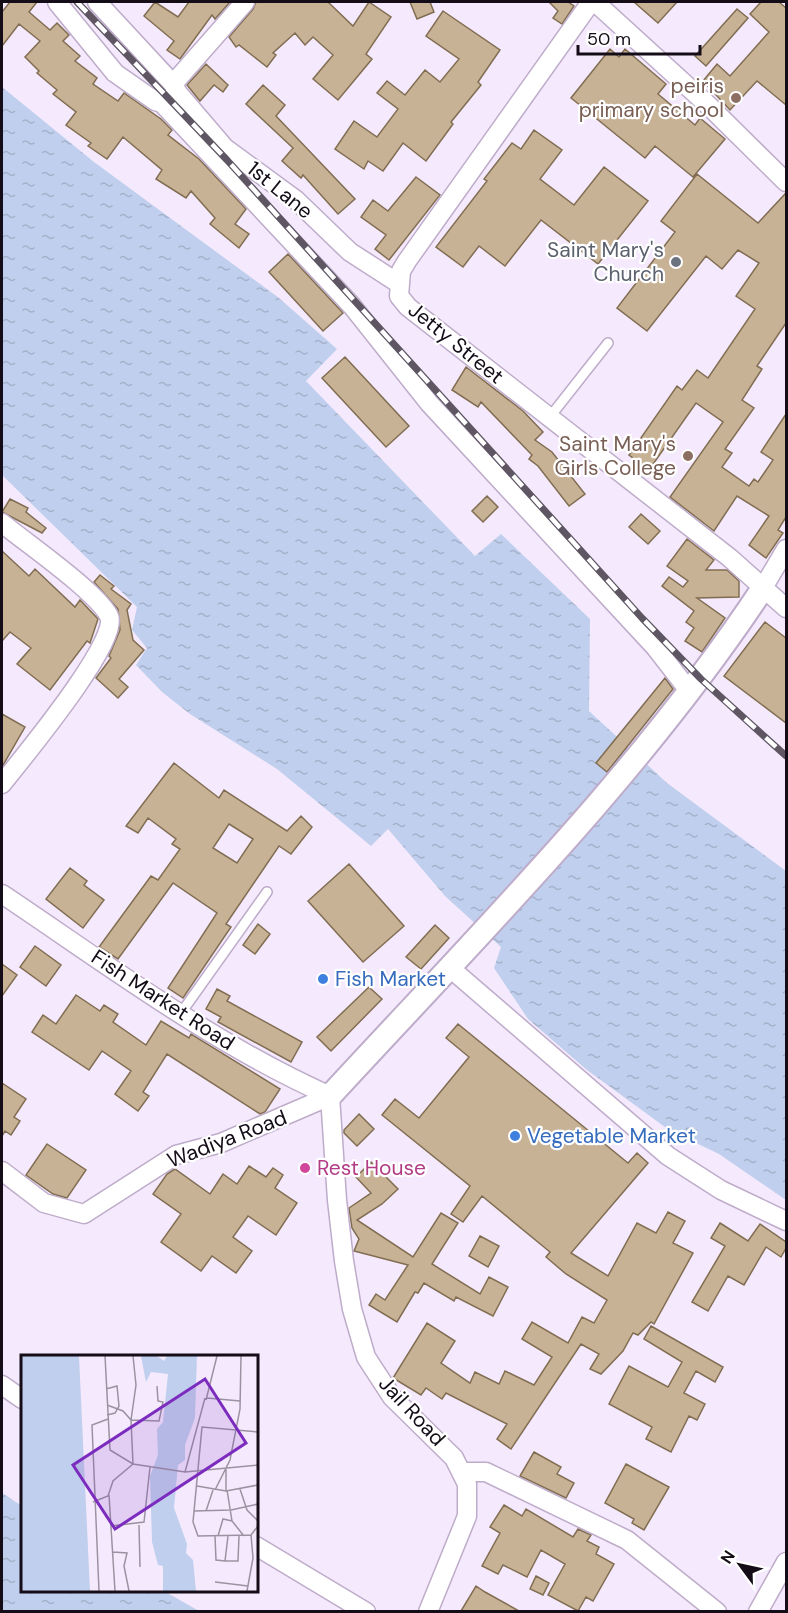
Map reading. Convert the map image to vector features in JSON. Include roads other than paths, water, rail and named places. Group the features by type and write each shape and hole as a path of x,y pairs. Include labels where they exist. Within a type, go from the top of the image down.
{"street":[{"path":"57,2 115,73 155,101 162,103 352,306 429,403 656,647 690,692"},
{"name":"1st Lane","path":"97,2 176,88 225,148 296,200 350,252 398,284"},
{"path":"162,103 245,2"},
{"path":"593,2 709,106 786,182"},
{"name":"Jetty Street","path":"593,2 406,261 398,284 399,296 408,308 730,558 786,608"},
{"path":"2,523 85,591 110,617 111,627 92,666 2,784"},
{"path":"330,1096 476,941 648,744 690,692 763,588 786,549"},
{"name":"Fish Market Road","path":"2,894 182,1013 281,1074 330,1096"},
{"path":"449,968 668,1156 721,1190 786,1221"},
{"name":"Wadiya Road","path":"2,1171 44,1203 84,1214 176,1155 221,1143 330,1096"},
{"name":"Jail Road","path":"330,1096 336,1200 344,1261 352,1309 366,1357 392,1397 444,1446 467,1484 467,1516 429,1611"},
{"path":"2,1385 21,1398"},
{"path":"461,1472 486,1472 627,1540 717,1611"},
{"path":"258,1547 366,1611"},
{"path":"759,1611 786,1562"}],"lane":[{"path":"549,418 608,343"},
{"path":"182,1013 267,892"}],"water":[{"path":"2,87 94,162 279,298 337,349 306,381 475,556 501,534 590,619 589,711 667,783 786,871 786,1200 719,1154 669,1130 587,1070 528,1019 494,968 501,947 445,896 388,829 371,846 277,769 190,714 162,692 136,665 147,648 132,630 137,607 2,475"},
{"path":"2,1493 21,1505 21,1592 166,1592 199,1611 2,1611"}],"railway":[{"path":"77,2 227,160 642,618 701,679 786,756"}],"place":[{"name":"peiris primary school","path":"736,98"},
{"name":"Saint Mary's Church","path":"676,262"},
{"name":"Saint Mary's Girls College","path":"688,456"},
{"name":"Fish Market","path":"323,979"},
{"name":"Vegetable Market","path":"515,1136"},
{"name":"Rest House","path":"305,1168"}]}
